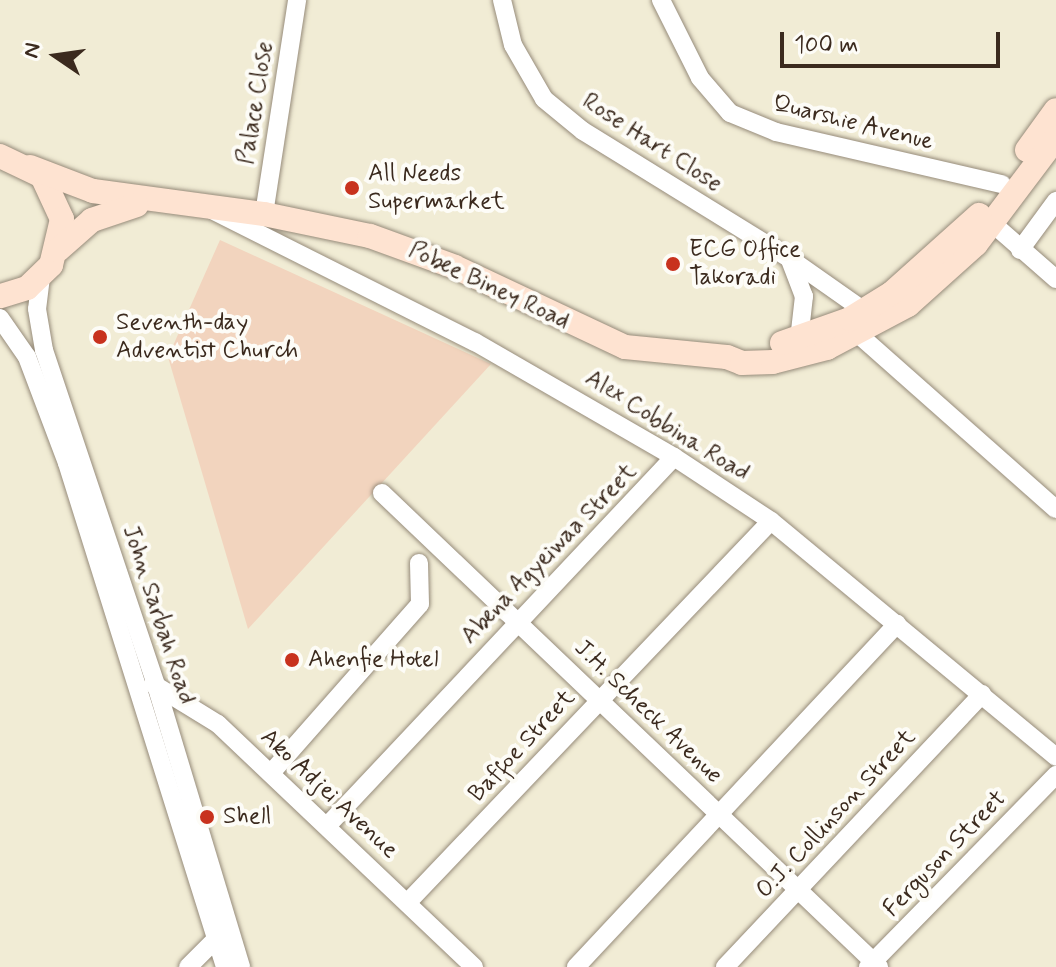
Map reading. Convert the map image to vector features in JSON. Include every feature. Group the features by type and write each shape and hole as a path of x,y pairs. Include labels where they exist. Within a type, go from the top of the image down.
{"street":[{"name":"Palace Close","path":"264,214 297,0"},
{"name":"Rose Hart Close","path":"502,0 513,45 544,99 583,131 789,258 1056,509"},
{"name":"Quarshie Avenue","path":"661,0 700,78 730,113 776,132 1002,184"},
{"name":"Pobee Biney Road","path":"155,202 264,214 409,249 625,347 727,357 742,363 773,362 860,322 927,267 965,232 1056,110"},
{"name":"Pobee Biney Road","path":"727,357 860,322 885,321 943,277 992,223 1056,138"},
{"path":"11,157 93,191 155,202"},
{"path":"11,157 59,203 58,250"},
{"path":"1020,250 1056,201"},
{"path":"0,296 41,277 58,250 107,211 155,202"},
{"name":"Alex Cobbina Road","path":"206,206 475,342 674,457 771,521 1056,757"},
{"path":"992,223 1056,279"},
{"path":"789,258 804,296 799,340"},
{"name":"John Sarbah Road","path":"41,277 37,309 44,350 156,685 241,967"},
{"name":"John Sarbah Road","path":"0,318 27,357 137,676 225,967"},
{"name":"Abena Agyeiwaa Street","path":"328,825 517,620 674,457"},
{"name":"J.H. Scheck Avenue","path":"382,493 874,965"},
{"name":"Baffoe Street","path":"408,902 771,521"},
{"path":"271,773 420,604 419,563"},
{"path":"576,967 897,624"},
{"name":"Ako Adjei Avenue","path":"137,676 218,724 328,825 474,967"},
{"name":"O.J. Collinson Street","path":"725,967 982,694"},
{"name":"Ferguson Street","path":"874,965 1056,775"},
{"path":"188,967 216,939"}],"shaded area":[{"path":"220,240 491,364 248,629 168,357"}],"place":[{"name":"All Needs Supermarket","path":"352,188"},
{"name":"ECG Office Takoradi","path":"673,264"},
{"name":"Seventh-day Adventist Church","path":"100,337"},
{"name":"Ahenfie Hotel","path":"292,660"},
{"name":"Shell","path":"207,817"}]}
